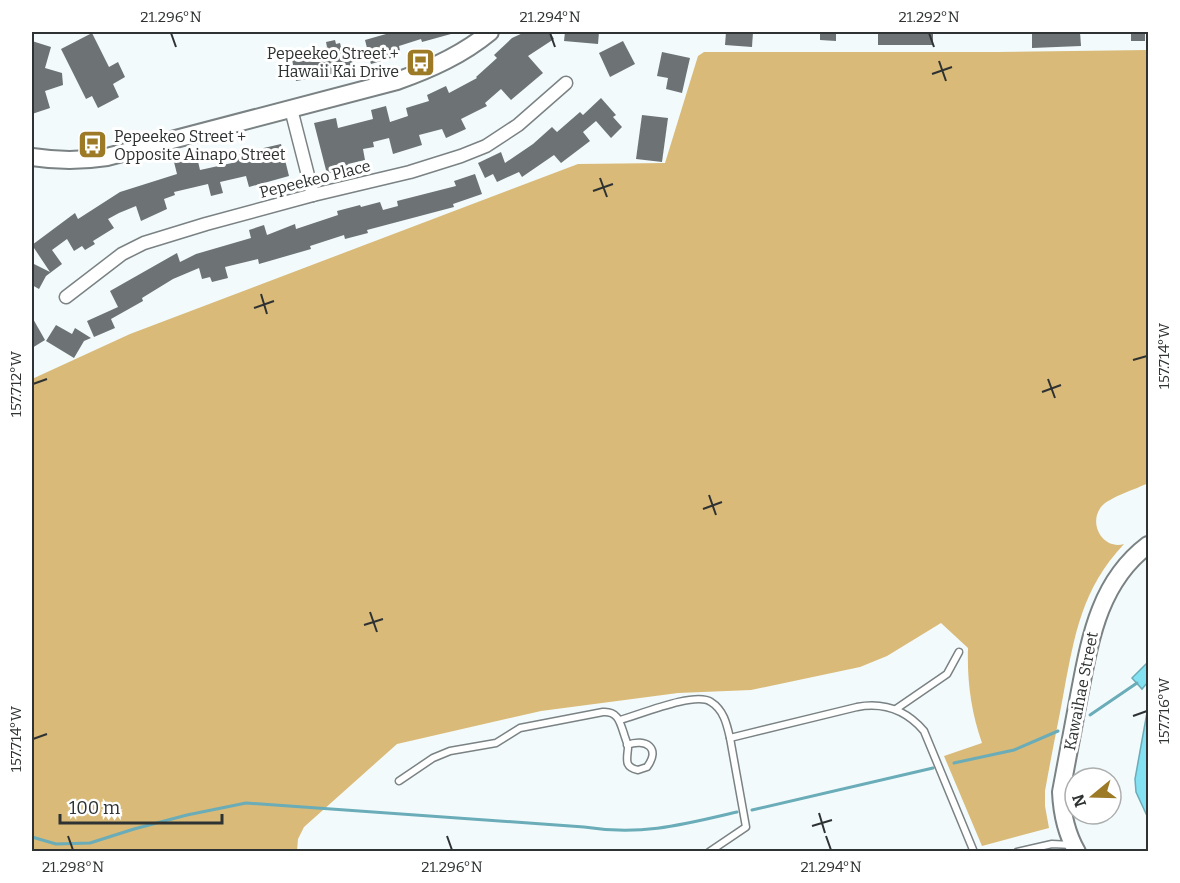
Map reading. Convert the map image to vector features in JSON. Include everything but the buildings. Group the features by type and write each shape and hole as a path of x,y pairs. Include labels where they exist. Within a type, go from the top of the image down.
{"street":[{"path":"32,157 81,161 107,157 396,81 454,57 490,32"},
{"name":"Pepeekeo Place","path":"66,297 122,255 144,243 313,195 410,172 486,146 518,125 566,82"},
{"path":"291,109 313,195"},
{"name":"Kawaihae Street","path":"1071,849 1063,818 1061,792 1090,637 1107,592 1125,567 1149,545"}],"lane":[{"path":"896,710 947,674 959,652"},
{"path":"620,720 680,702 701,699 711,702 719,709 726,722 730,738 746,827 709,852"},
{"path":"730,738 857,707 875,705 896,710 910,717 924,731 974,852"},
{"path":"399,781 441,754 456,749 495,743 517,729 607,712 615,714 620,720 627,745 626,760 630,767 643,770 651,761 652,752 648,744 639,742 627,745"},
{"path":"1017,852 1052,844 1071,849"}],"shaded area":[{"path":"1148,50 1148,483 1105,503 1097,514 1097,528 1104,539 1116,545 1124,544 1098,578 1089,595 1077,631 1045,791 1049,828 982,846 944,756 982,743 970,696 968,648 941,623 887,656 860,667 751,690 678,693 541,711 397,744 304,827 298,839 297,851 32,851 32,379 130,334 578,164 665,163 698,56 704,52"}],"water":[{"path":"1148,662 1148,682 1142,689 1132,678"},
{"path":"1148,707 1148,818 1136,792 1135,779"}],"waterway":[{"path":"1090,715 1137,683"},
{"path":"954,763 1014,750 1058,731"},
{"path":"752,810 933,768"},
{"path":"32,837 56,844 90,843 187,815 246,803 624,830 661,828 737,812"}],"place":[{"name":"Pepeekeo Street + Hawaii Kai Drive","path":"420,62"},
{"name":"Pepeekeo Street + Opposite Ainapo Street","path":"93,145"}]}
